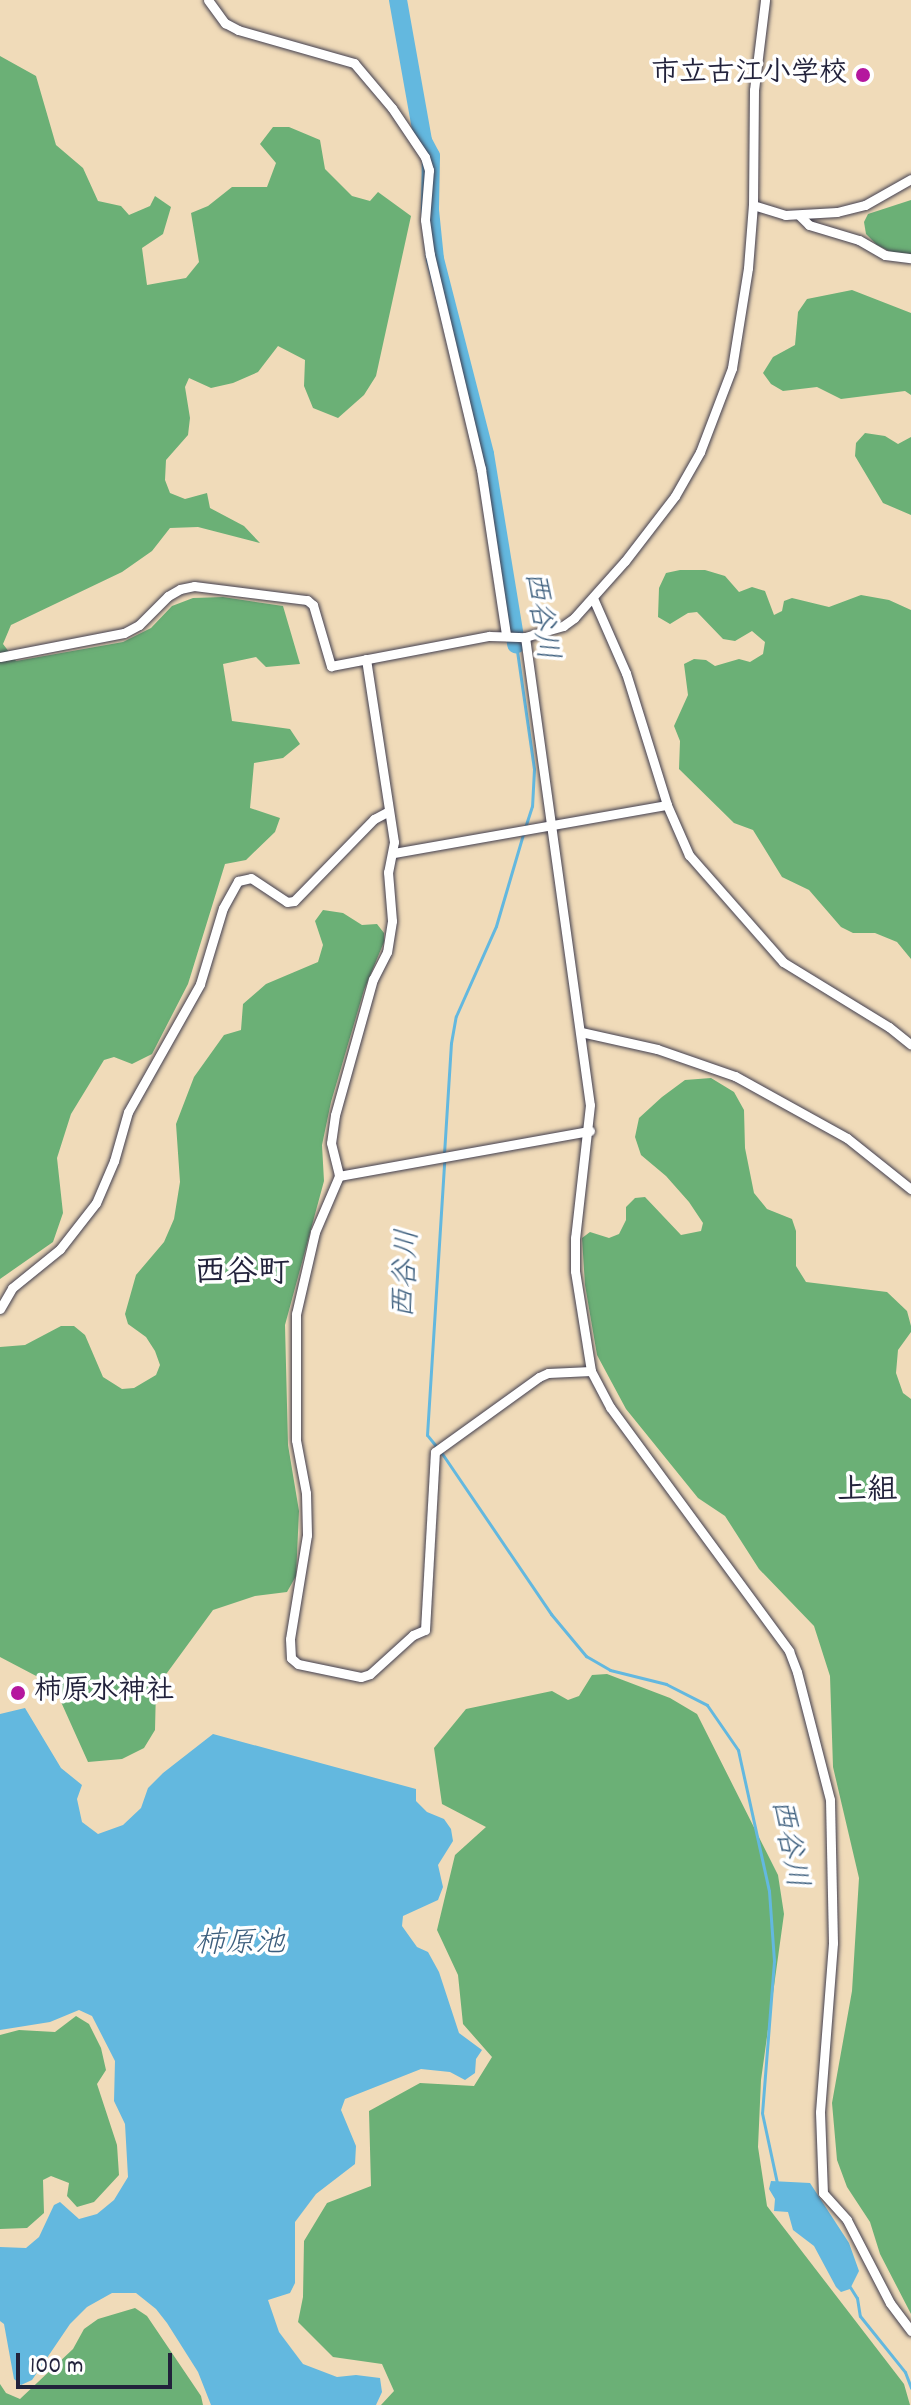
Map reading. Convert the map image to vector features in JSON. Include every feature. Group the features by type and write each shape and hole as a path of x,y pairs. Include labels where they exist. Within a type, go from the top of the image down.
{"street":[{"path":"208,0 225,23 238,30 354,63 400,117 425,157 429,170 425,220 430,255 481,469 506,634"},
{"path":"0,657 124,633 180,589 215,586 307,600 313,605 331,666 506,634 525,637 563,626 593,598 675,496 700,452 724,394 742,318 753,205 754,90 765,0"},
{"path":"753,205 785,215 837,212 865,205 911,179"},
{"path":"799,215 809,225 859,240 885,255 911,258"},
{"path":"593,598 626,673 667,805 689,855 783,962 889,1027 911,1045"},
{"path":"525,637 581,1032 590,1131 575,1238 575,1271 591,1371 610,1407 789,1651 797,1672 830,1800 834,1877 833,1943 820,2112 823,2193 847,2220 890,2303 911,2331"},
{"path":"366,659 394,853 388,872 392,921 387,952 365,1003 335,1115 331,1143 339,1176 315,1232 296,1314 296,1440 306,1493 307,1535 290,1639 291,1658 298,1664 361,1677 370,1674 413,1635 425,1630 438,1450 539,1377 591,1371"},
{"path":"394,853 667,805"},
{"path":"0,1309 12,1288 60,1249 96,1203 114,1161 128,1112 200,984 223,908 238,881 251,878 287,902 294,901 374,819 389,811"},
{"path":"581,1032 657,1049 735,1076 847,1138 911,1189"},
{"path":"339,1176 590,1131"}],"green space":[{"path":"0,56 36,76 56,145 83,168 98,201 121,206 129,215 150,206 155,196 171,207 163,234 142,248 147,285 186,278 199,262 191,213 208,206 232,187 267,187 276,163 260,144 273,127 289,127 320,140 325,169 352,196 370,201 378,192 411,216 376,376 364,395 338,418 313,408 304,386 305,360 278,346 258,372 233,383 211,388 189,378 185,387 190,418 188,435 166,460 165,480 170,493 185,499 207,493 210,508 244,526 260,543 198,527 170,528 152,551 122,572 11,625 3,644 16,661 123,642 151,628 172,606 193,598 223,597 283,606 300,664 266,667 256,657 223,664 232,721 290,729 300,744 283,758 254,763 250,808 280,818 275,832 246,860 225,864 188,984 152,1054 132,1064 114,1057 104,1060 71,1114 57,1158 63,1213 53,1242 0,1279"},
{"path":"911,200 911,254 893,253 877,245 866,234 864,222 868,214"},
{"path":"852,290 911,313 911,395 905,391 841,399 817,387 783,391 771,384 763,373 773,357 795,345 798,312 807,299"},
{"path":"865,433 885,436 898,444 911,437 911,515 883,503 855,456 856,443"},
{"path":"705,570 725,576 739,592 752,587 765,591 774,615 782,611 784,601 792,598 829,607 861,595 889,600 911,610 911,959 897,942 875,933 853,933 841,927 809,890 782,877 753,830 734,823 679,769 680,741 674,726 688,695 684,664 694,659 706,660 715,666 739,659 750,662 763,654 765,642 752,631 735,641 723,639 697,612 688,613 670,624 658,617 659,588 666,573"},
{"path":"323,910 343,913 362,925 377,924 384,933 384,942 364,990 331,1102 322,1145 324,1181 285,1325 288,1445 299,1511 296,1576 287,1592 255,1596 213,1610 156,1688 155,1730 144,1748 122,1759 88,1762 57,1693 40,1678 0,1657 0,1347 25,1345 61,1326 74,1326 85,1335 103,1377 122,1389 134,1388 156,1375 160,1365 155,1351 146,1337 128,1324 125,1314 136,1275 164,1242 174,1219 180,1182 176,1124 194,1077 224,1035 241,1030 243,1004 266,984 318,962 323,945 315,921"},
{"path":"711,1078 734,1092 744,1110 745,1148 754,1193 767,1209 792,1219 796,1231 796,1266 806,1282 887,1292 907,1311 911,1326 911,1332 898,1350 896,1373 903,1393 911,1399 911,2314 880,2254 870,2222 847,2187 837,2160 832,2103 852,1991 859,1878 833,1767 830,1676 814,1626 759,1569 725,1516 698,1498 626,1409 597,1355 585,1285 582,1238 590,1232 609,1238 619,1234 626,1220 626,1207 635,1198 645,1197 681,1235 701,1231 703,1223 689,1202 666,1176 641,1155 635,1137 639,1118 662,1097 685,1080"},
{"path":"607,1674 670,1698 697,1714 778,1875 784,1914 761,2080 758,2147 767,2206 904,2384 910,2405 381,2405 394,2391 382,2364 333,2357 298,2322 303,2297 304,2241 327,2203 371,2186 369,2111 420,2083 474,2086 492,2057 463,2024 458,1975 437,1930 455,1855 486,1827 442,1804 434,1748 466,1709 552,1691 568,1700 579,1696 592,1675"},
{"path":"76,2016 89,2024 101,2048 106,2070 97,2084 117,2145 119,2175 94,2202 77,2207 67,2196 69,2183 51,2176 43,2180 44,2213 27,2228 0,2229 0,2035 19,2030 55,2032"},
{"path":"135,2308 147,2316 201,2396 203,2405 0,2405 0,2384 6,2393 20,2399 73,2349 84,2329 98,2319"}],"water":[{"name":"柿原池","path":"25,1708 61,1768 82,1785 77,1799 82,1822 98,1834 123,1825 141,1808 148,1788 213,1734 416,1789 416,1801 427,1812 444,1819 451,1829 453,1841 438,1865 443,1887 438,1900 403,1916 402,1926 417,1947 428,1952 439,1972 459,2033 482,2050 476,2059 475,2073 465,2080 450,2072 421,2069 345,2099 341,2110 356,2146 355,2164 316,2194 295,2222 295,2283 290,2293 268,2300 279,2332 303,2364 337,2377 356,2375 380,2378 382,2392 376,2405 211,2405 198,2372 167,2323 156,2309 136,2293 112,2293 87,2307 70,2324 32,2380 21,2385 14,2379 4,2324 0,2321 0,2247 26,2248 39,2237 54,2205 60,2202 79,2219 97,2214 114,2200 128,2177 125,2124 114,2101 115,2061 92,2016 79,2010 50,2022 0,2030 0,1714"},
{"path":"771,2181 810,2183 849,2243 859,2271 850,2289 841,2292 836,2287 814,2246 793,2230 788,2212 774,2211 775,2199 769,2189"}],"waterway":[{"name":"西谷川","path":"398,0 423,141 431,156 430,210 435,259 485,454 516,644"},
{"name":"西谷川","path":"516,644 534,769 532,806 525,827"},
{"name":"西谷川","path":"444,1154 451,1043 456,1016 496,926 523,834"},
{"name":"西谷川","path":"436,1446 427,1435 444,1162"},
{"name":"西谷川","path":"441,1452 551,1614 586,1656 610,1670 666,1684 707,1705 738,1750 769,1891 774,1961 762,2113 777,2183"},
{"name":"西谷川","path":"850,2287 857,2298 860,2316 905,2372 911,2388"}],"place":[{"name":"市立古江小学校","path":"863,75"},
{"name":"柿原水神社","path":"18,1693"}],"district":[{"name":"西谷町","path":"242,1275"},
{"name":"上組","path":"867,1493"}]}
